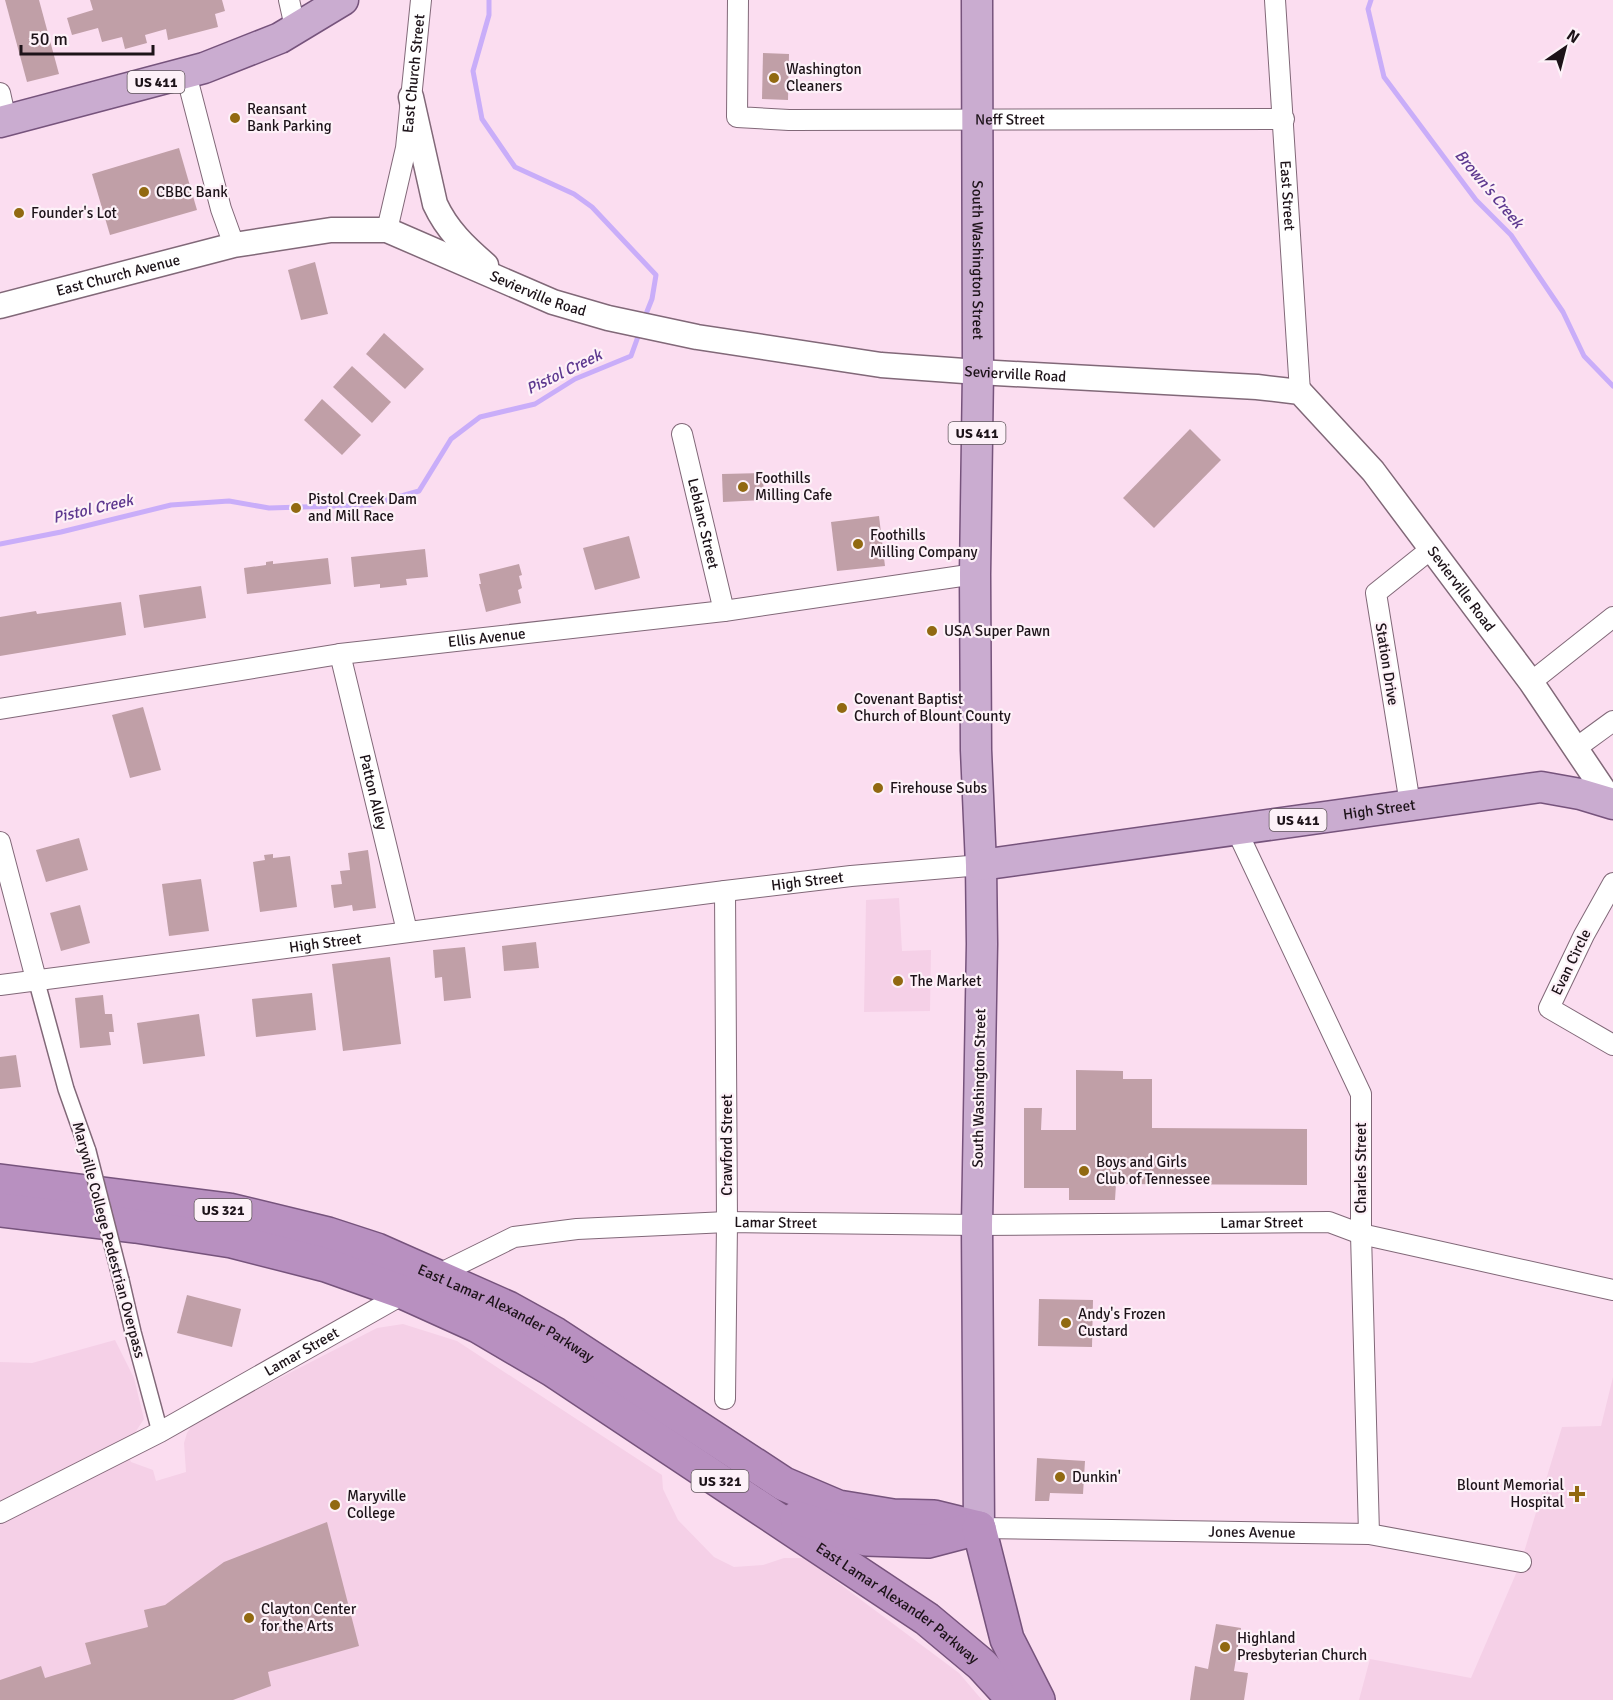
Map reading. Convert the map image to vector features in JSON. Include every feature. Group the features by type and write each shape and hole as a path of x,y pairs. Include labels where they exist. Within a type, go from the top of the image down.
{"highway":[{"name":"East Lamar Alexander Parkway","path":"0,1181 229,1210 328,1234 377,1250 508,1308 555,1334 784,1485 838,1507 892,1515 934,1517 979,1528"},
{"name":"East Lamar Alexander Parkway","path":"0,1210 136,1226 232,1241 326,1265 405,1293 478,1326 553,1370 927,1619 982,1665 1014,1700"},
{"name":"East Lamar Alexander Parkway","path":"741,1494 806,1522 866,1539 928,1541 979,1528"},
{"path":"979,1528 1007,1639 1038,1700"}],"main road":[{"name":"US 411","path":"2,112 186,74 261,47 296,17 343,0"},
{"name":"South Washington Street","path":"977,0 978,372 975,574 976,750 982,944 977,1225 979,1528"},
{"name":"High Street","path":"981,865 1541,787 1580,794 1613,804"}],"street":[{"name":"East Church Street","path":"387,230 406,148 420,0"},
{"name":"Neff Street","path":"738,0 737,117 789,120 1284,119"},
{"name":"East Street","path":"1275,0 1300,392"},
{"path":"186,74 221,209 234,245"},
{"path":"411,97 430,186 442,219 461,243 504,280"},
{"name":"Sevierville Road","path":"234,245 331,230 387,230 553,302 608,318 697,337 881,364 978,372 1257,387 1300,392 1373,471 1532,682 1613,804"},
{"name":"East Church Avenue","path":"0,306 234,245"},
{"name":"Leblanc Street","path":"682,434 724,611"},
{"name":"Station Drive","path":"1410,804 1376,593 1431,549"},
{"name":"Ellis Avenue","path":"0,709 340,654 724,611 975,574"},
{"path":"1532,682 1613,616"},
{"name":"Patton Alley","path":"340,654 407,931"},
{"path":"1576,748 1613,721"},
{"name":"Charles Street","path":"1236,829 1361,1094 1361,1234 1369,1534"},
{"path":"0,842 36,979"},
{"name":"High Street","path":"0,985 725,891 861,875 981,865"},
{"name":"Evan Circle","path":"1613,883 1584,935 1549,1008 1613,1045"},
{"name":"Crawford Street","path":"724,1399 727,1222 725,891"},
{"name":"Maryville College Pedestrian Overpass","path":"36,979 66,1089 88,1151 160,1432"},
{"name":"Lamar Street","path":"0,1513 160,1432 437,1275 514,1237 577,1229 727,1222 977,1225 1329,1222 1361,1234 1613,1290"},
{"name":"Jones Avenue","path":"979,1528 1369,1534 1521,1562"}],"shaded area":[{"name":"The Market","path":"899,898 902,951 931,950 930,1011 864,1012 866,900"},
{"name":"Maryville College","path":"403,1324 457,1341 662,1475 663,1489 678,1520 714,1557 734,1567 763,1565 784,1558 805,1558 959,1673 982,1700 0,1700 0,1362 32,1363 115,1340 134,1378 144,1419 134,1434 121,1441 131,1462 153,1470 156,1481 186,1472 184,1443 194,1422 377,1328"},
{"name":"Blount Memorial Hospital","path":"1613,1377 1613,1700 1359,1700 1370,1659 1471,1678 1521,1562 1562,1427 1601,1426"}],"building":[{"path":"5,0 39,0 59,74 27,82"},
{"path":"90,0 222,0 225,11 215,14 218,27 168,40 166,29 145,35 147,43 125,49 122,37 102,42 98,28 72,35 67,18 93,10"},
{"path":"763,53 789,54 788,100 762,99"},
{"name":"CBBC Bank","path":"179,148 197,210 110,235 92,174"},
{"path":"315,262 328,314 301,320 288,270"},
{"path":"384,333 424,369 405,389 366,354"},
{"path":"352,366 391,402 372,423 333,387"},
{"path":"322,399 361,435 342,455 304,420"},
{"path":"1190,429 1221,460 1154,528 1123,498"},
{"name":"Foothills Milling Cafe","path":"763,473 764,500 723,502 722,474"},
{"name":"Foothills Milling Company","path":"879,516 885,566 837,571 831,522"},
{"path":"629,536 640,578 595,590 583,548"},
{"path":"425,549 428,577 406,579 407,585 380,588 380,584 354,587 351,557"},
{"path":"328,558 331,584 247,594 244,568 266,565 266,562 273,561 273,564"},
{"path":"519,564 522,575 519,576 522,588 518,590 521,603 486,612 479,584 481,584 479,574"},
{"path":"201,586 206,618 144,628 139,595"},
{"path":"121,602 126,635 0,656 0,617"},
{"path":"143,707 161,770 130,778 112,715"},
{"path":"79,838 88,870 46,882 36,850"},
{"path":"368,850 376,908 353,911 352,905 334,908 331,885 342,884 340,871 350,870 348,853"},
{"path":"273,854 273,858 290,856 297,907 260,912 253,862 265,860 264,855"},
{"path":"201,879 209,931 169,936 162,884"},
{"path":"80,905 90,943 61,951 50,913"},
{"path":"536,942 539,968 504,971 502,946"},
{"path":"465,947 471,998 444,1001 442,977 435,978 433,950"},
{"path":"390,957 401,1044 343,1051 332,964"},
{"path":"312,993 316,1030 256,1037 252,999"},
{"path":"103,995 105,1014 112,1014 114,1032 109,1032 111,1045 80,1048 75,998"},
{"path":"199,1014 205,1056 143,1064 137,1023"},
{"path":"16,1055 21,1087 0,1089 0,1057"},
{"path":"1076,1070 1123,1071 1123,1079 1152,1079 1152,1128 1307,1129 1307,1185 1116,1184 1115,1200 1069,1200 1069,1188 1024,1188 1024,1108 1042,1108 1041,1130 1076,1130"},
{"path":"187,1295 241,1309 232,1347 177,1333"},
{"name":"Andy's Frozen Custard","path":"1039,1299 1093,1300 1092,1347 1038,1346"},
{"name":"Dunkin'","path":"1037,1458 1085,1461 1083,1494 1050,1493 1049,1501 1035,1501"},
{"name":"Clayton Center for the Arts","path":"327,1522 359,1646 268,1672 271,1686 233,1700 0,1700 0,1680 41,1666 45,1678 91,1664 85,1643 148,1627 144,1610 165,1605 224,1562"},
{"name":"Highland Presbyterian Church","path":"1216,1624 1241,1628 1234,1671 1248,1673 1244,1700 1190,1700 1195,1666 1208,1669"}],"waterway":[{"name":"Pistol Creek","path":"489,0 489,15 473,71 482,119 515,167 574,194 592,207 656,275 652,299 644,319"},
{"name":"Brown's Creek","path":"1371,0 1368,9 1384,77 1476,200 1511,235 1563,312 1584,356 1613,386"},
{"name":"Pistol Creek","path":"0,544 61,532 171,505 229,501 269,508 369,505 419,491 451,439 480,417 535,404 575,379 631,356 640,331"}],"place":[{"name":"Washington Cleaners","path":"774,78"},
{"name":"Reansant Bank Parking","path":"235,118"},
{"name":"CBBC Bank","path":"144,192"},
{"name":"Founder's Lot","path":"19,213"},
{"name":"Foothills Milling Cafe","path":"743,487"},
{"name":"Pistol Creek Dam and Mill Race","path":"296,508"},
{"name":"Foothills Milling Company","path":"858,544"},
{"name":"USA Super Pawn","path":"932,631"},
{"name":"Covenant Baptist Church of Blount County","path":"842,708"},
{"name":"Firehouse Subs","path":"878,788"},
{"name":"The Market","path":"898,981"},
{"name":"Boys and Girls Club of Tennessee","path":"1084,1171"},
{"name":"Andy's Frozen Custard","path":"1066,1323"},
{"name":"Dunkin'","path":"1060,1477"},
{"name":"Blount Memorial Hospital","path":"1577,1494"},
{"name":"Maryville College","path":"335,1505"},
{"name":"Clayton Center for the Arts","path":"249,1618"},
{"name":"Highland Presbyterian Church","path":"1225,1647"}]}
